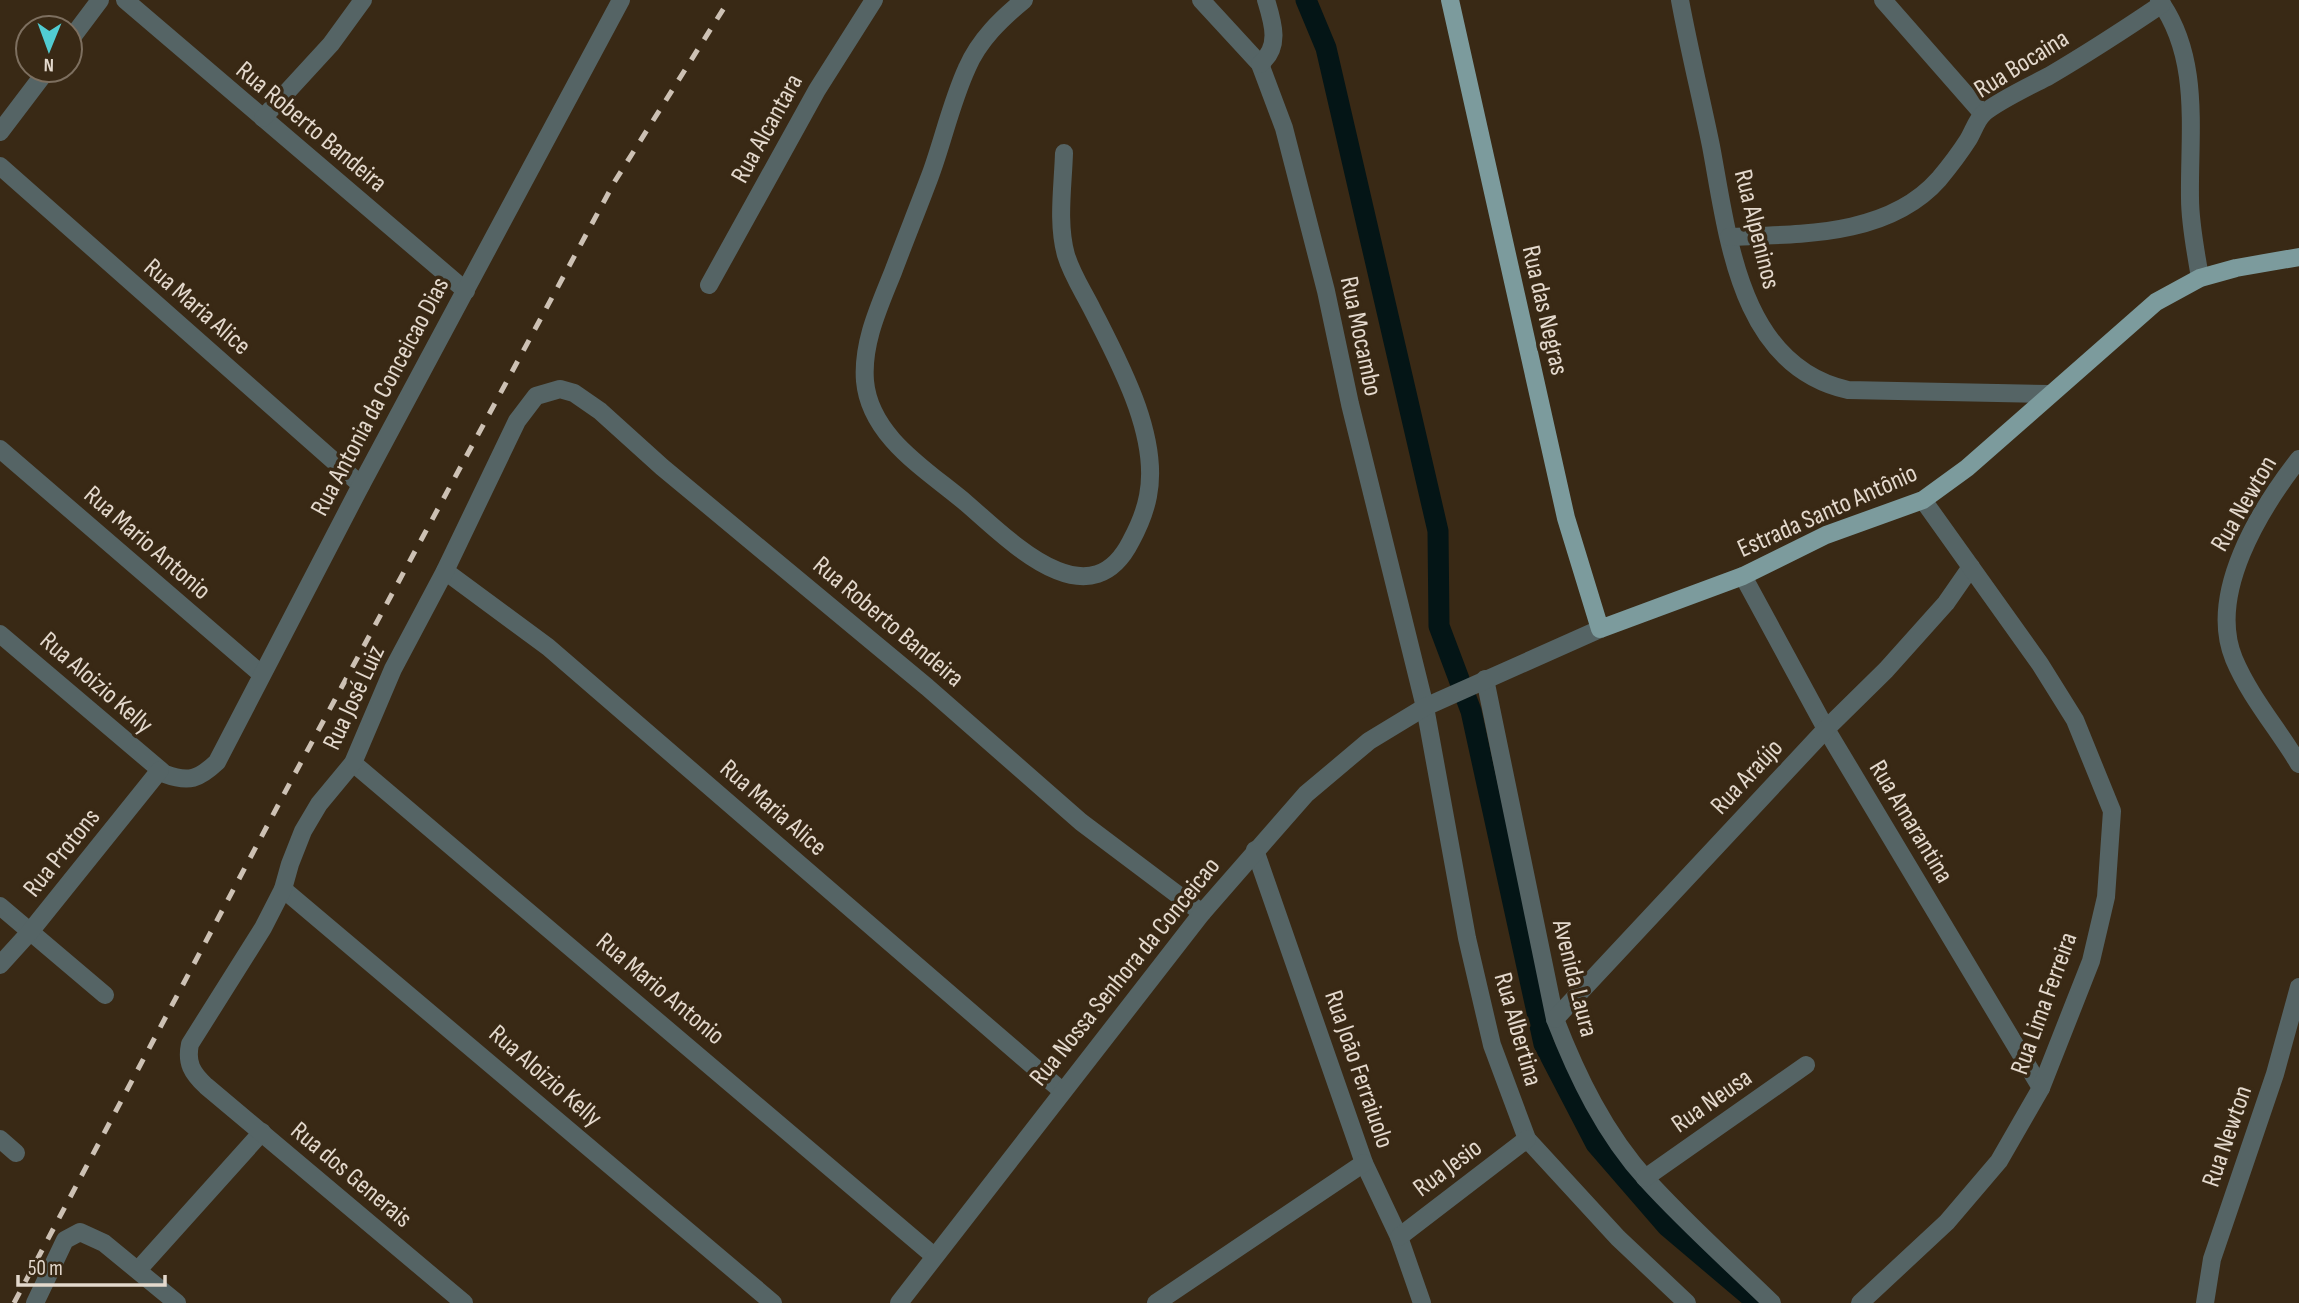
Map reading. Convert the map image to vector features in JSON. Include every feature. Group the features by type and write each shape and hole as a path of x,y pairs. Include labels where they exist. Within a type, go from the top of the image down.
{"main road":[{"name":"Rua das Negras","path":"1450,0 1563,505 1600,629"},
{"name":"Estrada Santo Antônio","path":"1600,629 1743,576 1826,535 1923,500 1967,468 2156,302 2200,278 2236,268 2299,257"}],"street":[{"path":"84,21 100,0"},
{"name":"Rua Roberto Bandeira","path":"125,0 466,290"},
{"path":"263,118 331,44 363,0"},
{"name":"Rua Antonia da Conceicao Dias","path":"160,770 189,779 203,775 216,762 621,0"},
{"name":"Rua Alcantara","path":"709,285 817,90 874,0"},
{"path":"1024,0 1000,20 985,38 967,68 936,159 873,321 864,362 865,386 882,428 916,463 1016,546 1064,575 1079,577 1106,571 1117,563 1128,549 1148,497 1150,473 1149,451 1127,382 1075,281 1066,256 1062,216 1064,153"},
{"name":"Rua Mocambo","path":"1201,0 1259,64 1284,128 1326,291 1350,404 1432,704"},
{"path":"1259,64 1268,57 1274,38 1266,0"},
{"name":"Rua Alpeninos","path":"1680,0 1728,237 1741,282 1762,329 1777,349 1817,380 1848,390 2050,394"},
{"path":"1883,0 1983,114"},
{"path":"2161,2 2183,50 2188,76 2191,108 2190,202 2200,278"},
{"name":"Rua Bocaina","path":"1728,237 1786,235 1841,228 1883,218 1924,193 1938,180 1983,114 2067,65 2161,2"},
{"path":"0,132 36,84"},
{"name":"Rua Maria Alice","path":"0,166 361,485"},
{"name":"Rua Roberto Bandeira","path":"537,396 560,389 573,393 600,411 662,467 927,687 1082,822 1202,913"},
{"name":"Rua José Luiz","path":"206,1086 191,1070 188,1054 190,1044 245,959 283,889 303,831 319,804 353,762 393,669 445,571 517,421 537,396"},
{"name":"Rua Mario Antonio","path":"0,449 261,674"},
{"name":"Rua Newton","path":"2299,459 2280,484 2245,547 2232,577 2227,636 2234,659 2247,684 2299,764"},
{"name":"Rua Lima Ferreira","path":"1860,1303 1947,1222 1999,1161 2041,1088 2091,961 2106,897 2112,811 2075,720 2040,664 1923,500"},
{"name":"Rua Araújo","path":"1555,1019 1826,729 1886,670 1945,603 1971,567"},
{"name":"Rua Maria Alice","path":"445,571 548,647 1062,1091"},
{"name":"Rua Amarantina","path":"1743,576 1826,729 2041,1088"},
{"name":"Estrada Santo Antônio","path":"1432,704 1600,629"},
{"name":"Rua Aloizio Kelly","path":"0,634 160,770"},
{"name":"Avenida Laura","path":"1485,679 1555,1019 1574,1070 1612,1133 1645,1178 1772,1303"},
{"name":"Rua Nossa Senhora da Conceicao","path":"899,1303 1062,1091 1255,850 1306,794 1369,741 1432,704"},
{"name":"Rua Albertina","path":"1432,704 1467,938 1492,1045 1527,1139 1618,1238 1687,1303"},
{"name":"Rua Mario Antonio","path":"353,762 934,1256"},
{"name":"Rua Protons","path":"0,965 29,933 160,770"},
{"name":"Rua João Ferraiuolo","path":"1255,850 1364,1163 1399,1237 1422,1303"},
{"name":"Rua Aloizio Kelly","path":"283,889 773,1303"},
{"path":"0,906 105,995"},
{"name":"Rua Newton","path":"2206,1303 2212,1259 2274,1074 2299,987"},
{"name":"Rua Neusa","path":"1645,1178 1806,1065"},
{"name":"Rua dos Generais","path":"206,1086 464,1303"},
{"path":"138,1270 262,1132"},
{"path":"0,1139 16,1153"},
{"name":"Rua Jesio","path":"1399,1237 1527,1139"},
{"path":"1156,1303 1364,1163"},
{"path":"34,1303 65,1240 75,1232 86,1233 104,1243 177,1303"}],"waterway":[{"path":"1306,0 1326,48 1438,531 1439,626 1471,711 1544,1044 1596,1144 1667,1226 1758,1303"}],"railway":[{"path":"14,1303 292,779 615,181 729,0"}]}
